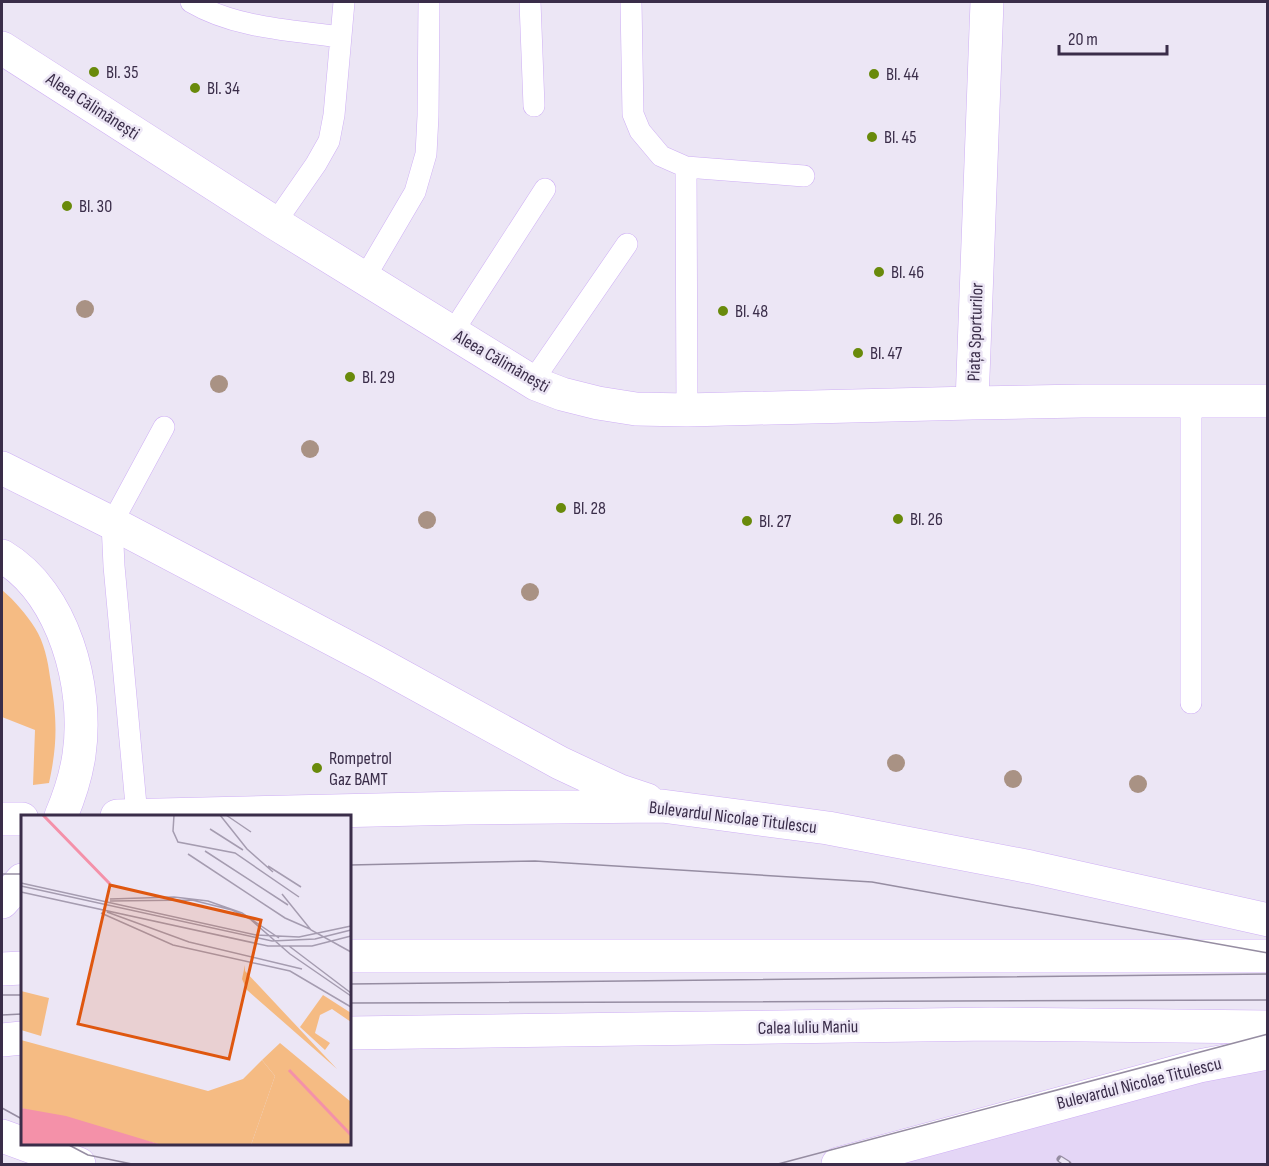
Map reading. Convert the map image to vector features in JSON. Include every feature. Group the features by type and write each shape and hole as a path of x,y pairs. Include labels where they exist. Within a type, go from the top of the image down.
{"main road":[{"name":"Piața Sporturilor","path":"987,2 972,403 1268,401"},
{"name":"Aleea Călimănești","path":"2,48 364,279 532,382 562,394 636,409 687,410 972,403"},
{"path":"2,468 112,523 376,662 560,763 620,791 662,806"},
{"path":"2,556 34,583 51,606 72,661 81,720 79,754 74,779 61,815"},
{"name":"Bulevardul Nicolae Titulescu","path":"177,815 662,806 850,832 1031,867 1268,920"},
{"path":"2,819 21,819"},
{"path":"2,902 21,881"},
{"path":"351,956 1268,956"},
{"path":"2,969 21,968"},
{"name":"Calea Iuliu Maniu","path":"351,1033 991,1024 1268,1027"},
{"path":"2,1040 21,1038"},
{"name":"Bulevardul Nicolae Titulescu","path":"838,1164 1199,1066 1268,1053"},
{"path":"2,1136 21,1143"},
{"path":"27,1145 80,1164"}],"lane":[{"path":"191,2 228,19 259,26 340,37"},
{"path":"275,223 329,141 334,115 344,2"},
{"path":"364,279 415,192 426,154 429,2"},
{"path":"530,2 534,106"},
{"path":"631,2 633,114 640,130 661,156 686,167 804,176"},
{"path":"686,167 687,410"},
{"path":"452,333 545,189"},
{"path":"532,382 627,244"},
{"path":"1191,400 1191,703"},
{"path":"136,815 112,523 164,427"}],"shaded area":[{"path":"2,590 35,628 47,658 56,730 49,783 33,785 35,730 2,717"},
{"path":"1267,1063 1267,1164 876,1164"}],"tram line":[{"path":"351,865 535,861 872,882 1268,953"},
{"path":"2,874 21,874"},
{"path":"351,984 1268,974"},
{"path":"2,995 21,995"},
{"path":"351,1003 1268,1000"},
{"path":"2,1015 21,1014"},
{"path":"778,1164 1268,1034"},
{"path":"2,1108 21,1118"},
{"path":"69,1145 88,1155 132,1164"}],"railway":[{"path":"1060,1159 1068,1164"}],"place":[{"name":"Bl. 35","path":"94,72"},
{"name":"Bl. 44","path":"874,74"},
{"name":"Bl. 34","path":"195,88"},
{"name":"Bl. 45","path":"872,137"},
{"name":"Bl. 30","path":"67,206"},
{"name":"Bl. 46","path":"879,272"},
{"name":"Bl. 48","path":"723,311"},
{"name":"Bl. 47","path":"858,353"},
{"name":"Bl. 29","path":"350,377"},
{"name":"Bl. 28","path":"561,508"},
{"name":"Bl. 26","path":"898,519"},
{"name":"Bl. 27","path":"747,521"},
{"name":"Rompetrol Gaz BAMT","path":"317,768"}]}
